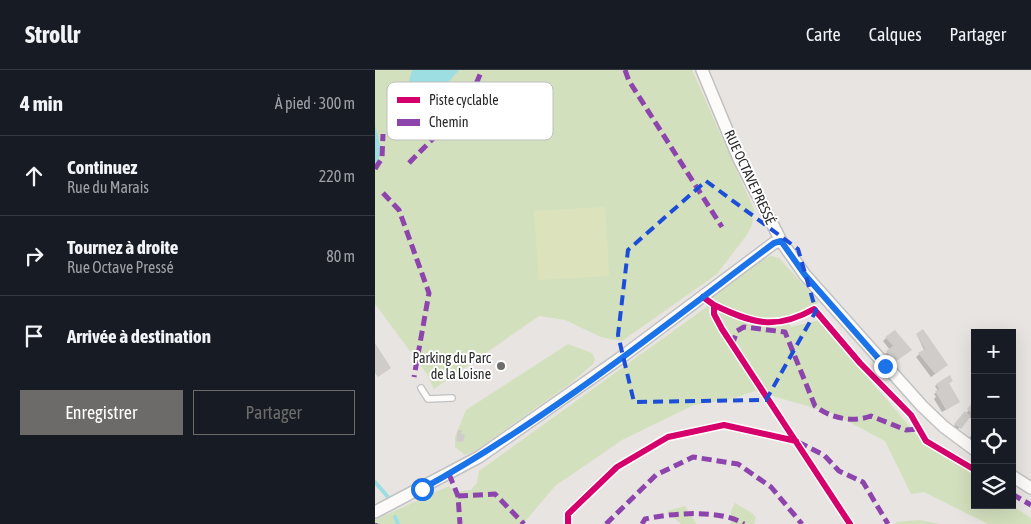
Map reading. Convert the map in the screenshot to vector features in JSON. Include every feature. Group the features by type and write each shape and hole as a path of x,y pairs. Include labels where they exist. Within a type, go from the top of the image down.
{"street":[{"name":"RUE OCTAVE PRESSÉ","path":"702,70 739,159 781,241 805,275 922,406 944,427 971,447"},
{"path":"375,512 422,489 479,457 619,359 774,243 781,241"},
{"path":"1016,479 1031,488"}],"lane":[{"path":"421,388 428,399 452,398"}],"highlighted area":[{"path":"706,181 798,249 816,311 766,400 634,402 618,335 628,250"}],"green space":[{"path":"375,70 692,70 754,209 752,225 746,236 717,274 622,341 601,337 565,320 539,316 434,389 427,374 375,304"},
{"path":"605,207 609,276 539,280 534,211"},
{"path":"771,256 779,258 819,302 791,315 765,319 738,313 711,298 759,261"},
{"path":"708,306 754,325 789,324 791,327 819,320 921,440 961,464 971,473 971,509 1016,508 1031,518 1031,524 988,524 924,492 911,494 885,441 832,413 755,391 728,400 694,405 622,440 555,486 523,524 375,524 375,520 449,486 454,492 471,490 477,483 479,471"},
{"path":"568,344 592,353 595,359 593,364 571,383 475,451 465,455 455,447 455,437 466,410"},
{"path":"735,503 752,513 756,518 754,524 731,524 731,511"},
{"path":"685,506 696,524 681,524 667,511"},
{"path":"920,520 940,524 896,524 896,522"}],"water":[{"path":"412,70 459,70 448,82 409,82"},
{"path":"375,126 380,147 375,167"}],"building":[{"path":"923,329 948,365 935,374 918,353 925,349 916,334"},
{"path":"895,330 912,350 895,362 886,351 893,346 885,337"},
{"path":"375,343 391,368 378,377 375,373"},
{"path":"950,375 953,381 949,383 960,402 946,410 935,391 939,389 936,384"},
{"path":"971,404 971,412 967,409"},
{"path":"965,411 971,416 961,429 954,424"},
{"path":"458,430 462,430 461,434 465,435 463,442 456,441"}],"waterway":[{"path":"375,482 388,497"},
{"path":"395,517 398,524"}],"marked path":[{"path":"477,82 482,70"},
{"path":"625,70 629,81 722,227"},
{"path":"375,169 382,158 383,134"},
{"path":"409,163 432,140"},
{"path":"383,193 399,210 429,293 414,377"},
{"path":"732,345 737,331 744,327 785,332 815,406 827,414 842,418 856,419 871,416 906,430 919,429"},
{"path":"798,442 824,455 839,471 863,482 888,524"},
{"path":"606,524 656,475 693,457 738,464 771,487 802,524"},
{"path":"449,474 458,496 460,524"},
{"path":"458,496 495,494 524,524"},
{"path":"1016,496 1031,505"},
{"path":"642,524 645,519 682,514 723,516 744,524"}],"cycle path":[{"path":"703,297 714,305 714,314 722,329 850,524"},
{"path":"714,305 740,316 764,322 787,320 814,309 860,363 911,415 926,441 971,468"},
{"path":"568,524 568,514 617,467 668,437 724,425 796,441"}],"place":[{"name":"Parking du Parc de la Loisne","path":"501,366"}],"route":[{"path":"422,489 479,457 619,359 774,243 781,241 805,275 885,366"}]}
